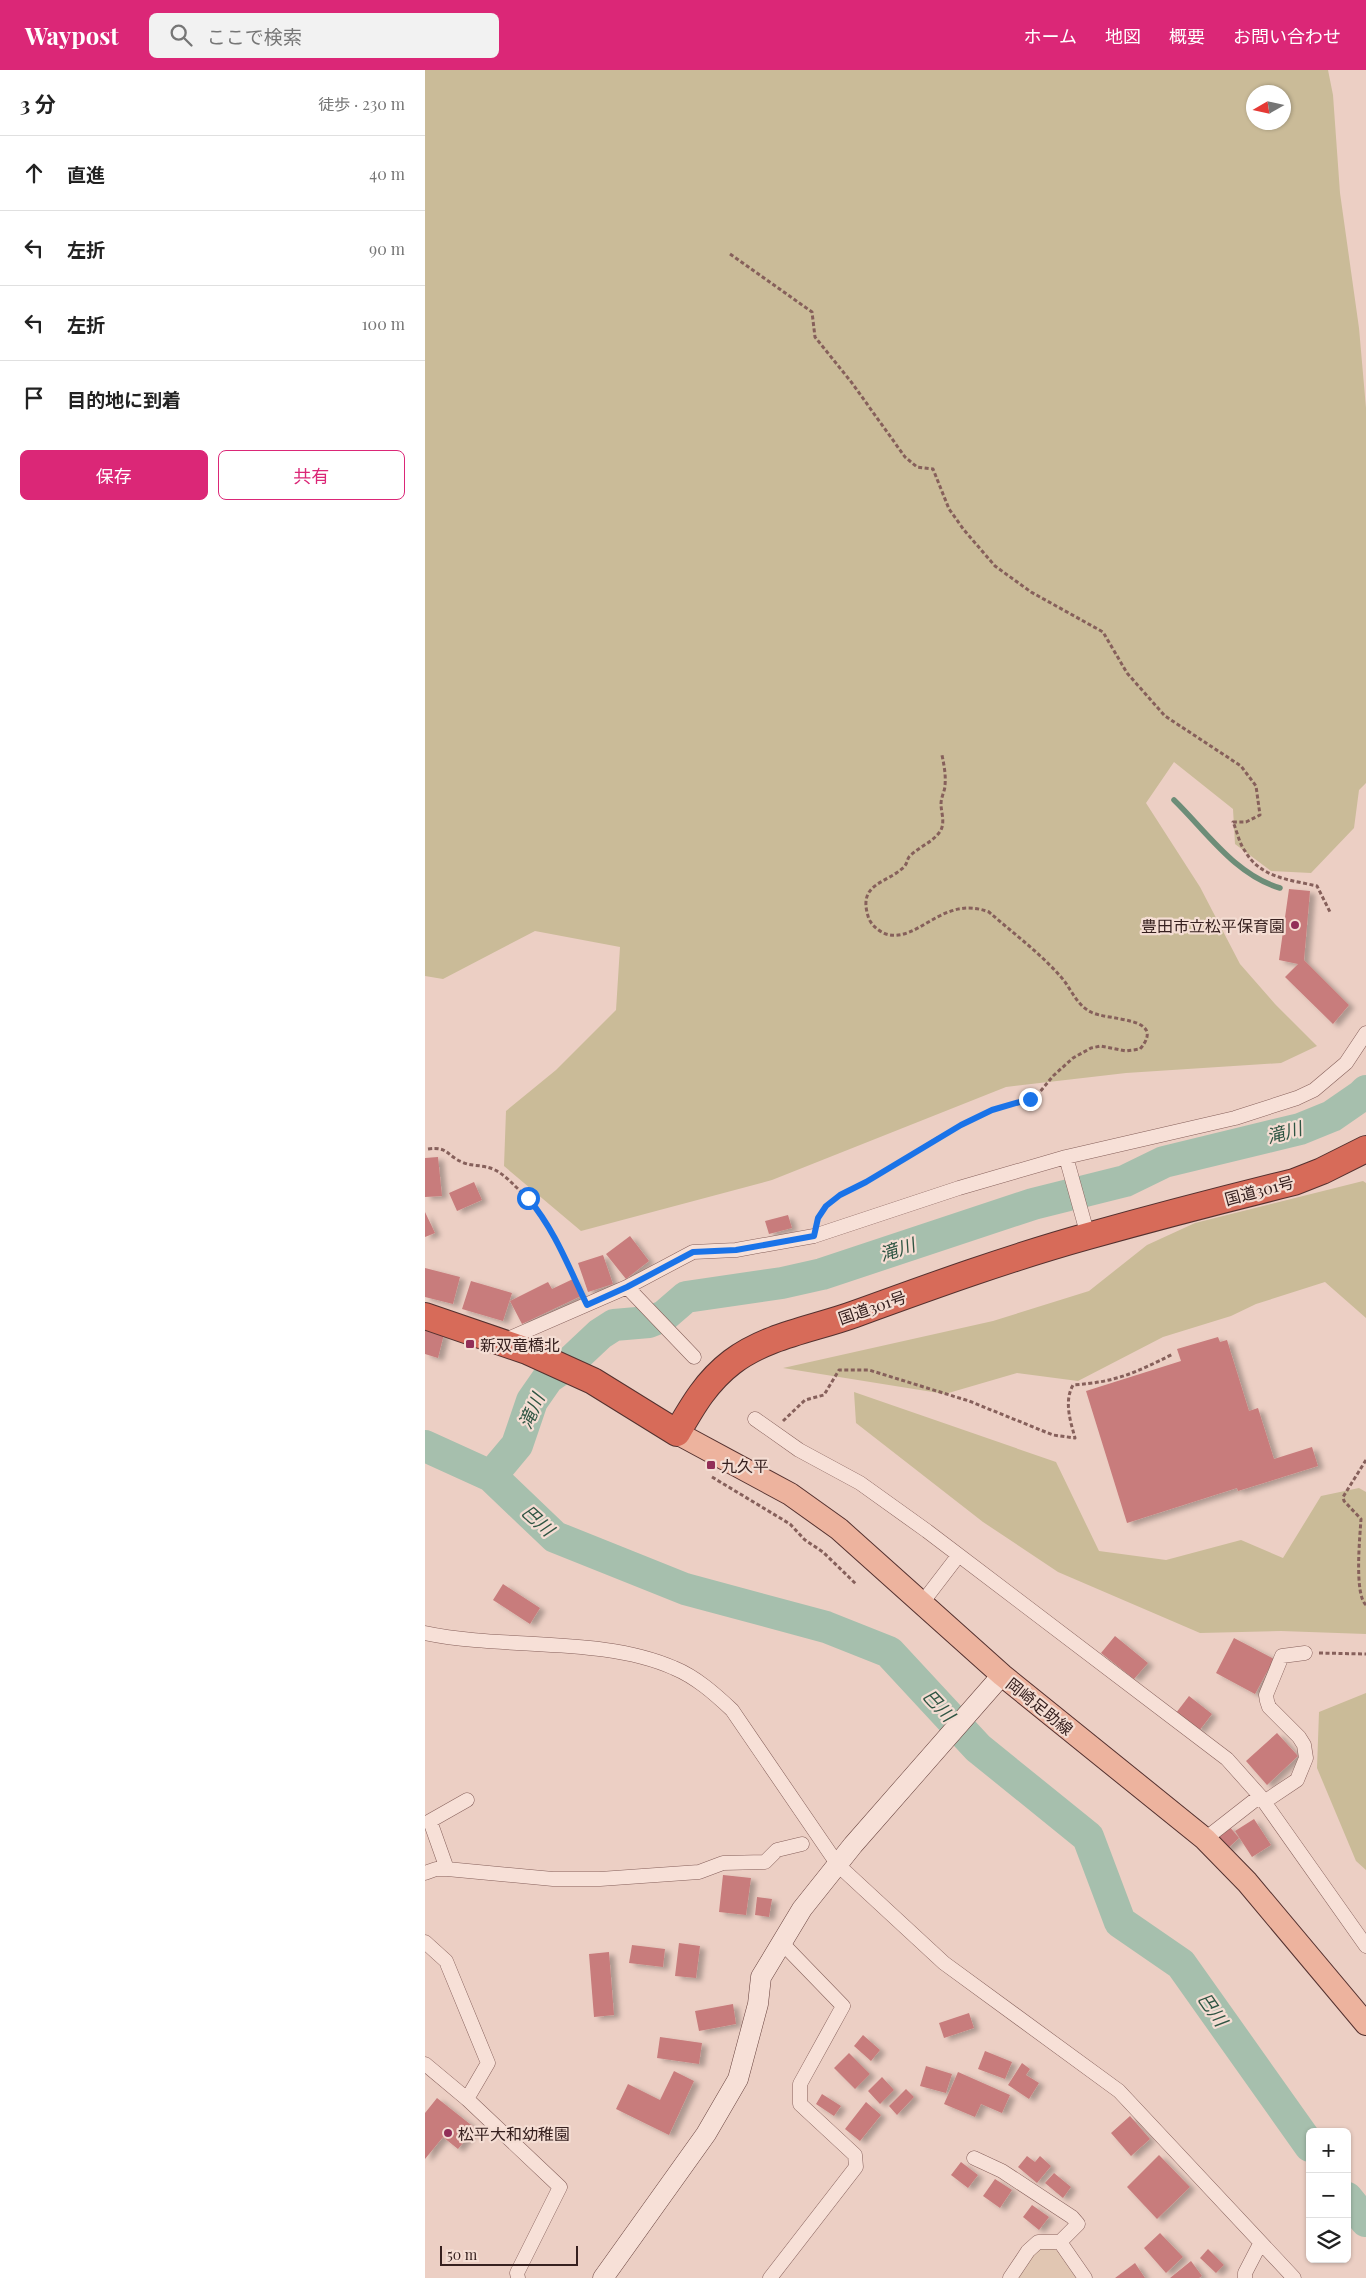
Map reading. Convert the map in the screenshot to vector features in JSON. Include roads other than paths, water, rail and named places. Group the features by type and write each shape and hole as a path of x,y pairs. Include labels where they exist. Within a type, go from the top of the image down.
{"highway":[{"name":"国道301号","path":"677,1433 700,1394 716,1375 734,1360 792,1332 846,1317 967,1274 1088,1236 1294,1182 1366,1150"},
{"path":"425,1316 527,1351 593,1381 677,1433"}],"main road":[{"name":"岡崎足助線","path":"677,1433 791,1494 839,1529 1002,1675 1205,1839 1247,1882 1366,2024"}],"street":[{"path":"502,1342 627,1287 693,1252 736,1250 814,1236 959,1188 1066,1157 1235,1118 1297,1098 1314,1090 1346,1063 1366,1033"},
{"path":"1066,1157 1088,1236"},
{"path":"627,1287 694,1357"},
{"path":"755,1419 799,1450 860,1483 927,1531 957,1556 1227,1759 1262,1799 1366,1946"},
{"path":"922,1603 957,1556"},
{"path":"425,1633 470,1641 609,1650 674,1668 717,1695 732,1710 838,1865 944,1963 1119,2091 1260,2244 1294,2278"},
{"path":"1205,1839 1262,1799 1297,1780 1306,1758 1304,1744 1269,1707 1266,1695 1282,1656 1305,1653"},
{"path":"603,2278 706,2134 738,2079 758,2004 761,1977 802,1909 853,1845 1002,1675"},
{"path":"447,1869 430,1821 467,1800"},
{"path":"425,1874 436,1869 447,1869 553,1878 645,1876 699,1872 723,1863 765,1862 777,1850 802,1844"},
{"path":"425,1942 446,1961 488,2063 467,2099"},
{"path":"770,2278 856,2167 855,2154 800,2104 800,2084 843,2006 782,1943"},
{"path":"425,2064 467,2099 560,2187 517,2273 518,2278"},
{"path":"974,2158 1002,2172 1072,2218 1078,2224 1060,2242 1038,2242 1028,2250 1011,2278"},
{"path":"1060,2242 1085,2278"},
{"path":"1245,2278 1245,2273 1260,2244"}],"waterway":[{"path":"1174,800 1235,863 1264,882 1280,888"},
{"name":"滝川","path":"491,1476 517,1445 532,1401 548,1378 567,1365 600,1334 614,1325 649,1322 664,1316 686,1297 782,1283 822,1274 1033,1204 1125,1181 1164,1162 1300,1129 1332,1116 1366,1091"},
{"name":"巴川","path":"425,1446 491,1476 555,1537 685,1589 826,1627 889,1652 978,1748 1088,1837 1120,1922 1181,1964 1306,2140"},
{"name":"巴川","path":"1351,2203 1366,2221"}],"place":[{"name":"豊田市立松平保育園","path":"1295,925"},
{"name":"新双竜橋北","path":"470,1344"},
{"name":"九久平","path":"711,1465"},
{"name":"松平大和幼稚園","path":"448,2133"}]}
